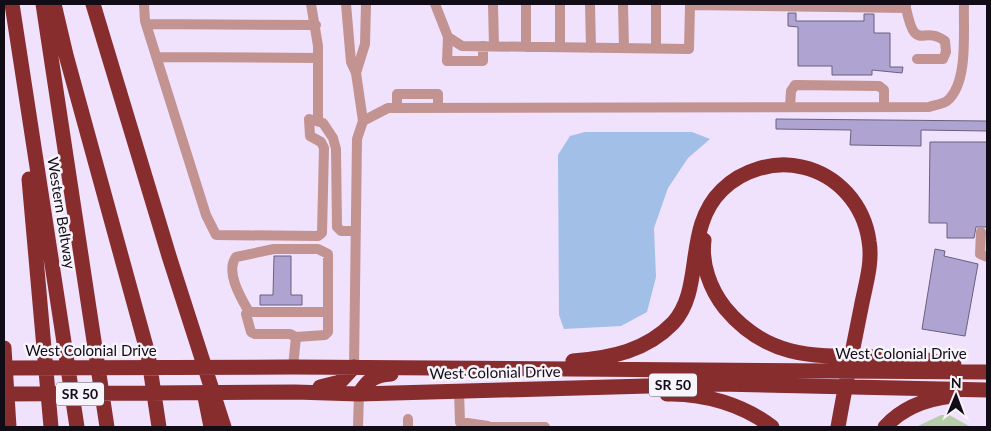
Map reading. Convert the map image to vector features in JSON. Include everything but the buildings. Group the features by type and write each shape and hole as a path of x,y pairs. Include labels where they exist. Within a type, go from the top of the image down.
{"highway":[{"name":"Western Beltway","path":"12,4 28,118 66,348 77,427"},
{"name":"Western Beltway","path":"43,4 107,427"},
{"path":"54,4 150,368 159,427"},
{"path":"93,4 195,344 216,421"},
{"path":"28,118 27,149 51,422"},
{"path":"359,394 368,380 379,375 445,368 610,357 639,348 661,333 681,311 687,295 698,230 703,217 716,196 740,176 762,167 782,165 802,166 819,172 839,184 861,213 869,240 870,256 850,346"},
{"path":"832,427 839,405 850,346 864,254 861,233 849,205 836,190 824,182 796,172 771,172 751,178 740,184 721,200 705,231 703,256 707,272 719,300 750,332 771,344 797,354 921,359 987,371"},
{"path":"4,348 5,394 9,427"},
{"path":"295,392 334,385 344,379 354,367"},
{"name":"West Colonial Drive","path":"5,368 354,367 987,371"},
{"name":"West Colonial Drive","path":"5,394 154,392 359,394 496,392 720,384 987,391"},
{"path":"885,427 902,412 925,402 987,391"},
{"path":"496,392 552,398 687,395 739,408 761,418 772,427"},
{"path":"838,427 839,405"}],"street":[{"path":"144,4 146,24 206,215 216,235 318,236 322,233 324,148 321,142 310,136 309,119 318,121 330,133 336,149 337,227 341,231 356,231"},
{"path":"311,4 316,25 318,58 318,121"},
{"path":"346,4 350,62 356,73 363,121 357,139 354,367"},
{"path":"356,73 365,44 366,4"},
{"path":"435,4 448,37 447,61 482,62 483,46"},
{"path":"493,4 494,46"},
{"path":"526,4 526,47"},
{"path":"560,4 560,47"},
{"path":"590,4 591,48"},
{"path":"623,4 624,48"},
{"path":"656,4 656,49"},
{"path":"448,37 462,46 689,49 690,4 906,6 911,30 918,36 941,38 945,41 946,52 943,59 917,59"},
{"path":"363,121 388,108 929,107 946,102 954,93 961,76 964,4"},
{"path":"146,24 316,25"},
{"path":"157,57 318,58"},
{"path":"790,107 791,91 795,85 879,86 884,90 884,107"},
{"path":"981,232 980,254 987,257"},
{"path":"270,249 318,249 328,254 328,332 325,335 296,337 290,334 255,334 251,332 246,314 249,312 233,277 233,261 240,254 262,253 270,249"},
{"path":"249,312 324,312 328,314"},
{"path":"293,367 296,337"},
{"path":"459,392 460,425 545,427"},
{"path":"358,427 359,394"}],"green space":[{"path":"941,415 949,415 971,427 916,427"}],"water":[{"path":"585,132 692,132 710,139 688,158 668,188 654,228 656,277 647,312 621,326 564,329 559,315 558,155 570,136"}]}
